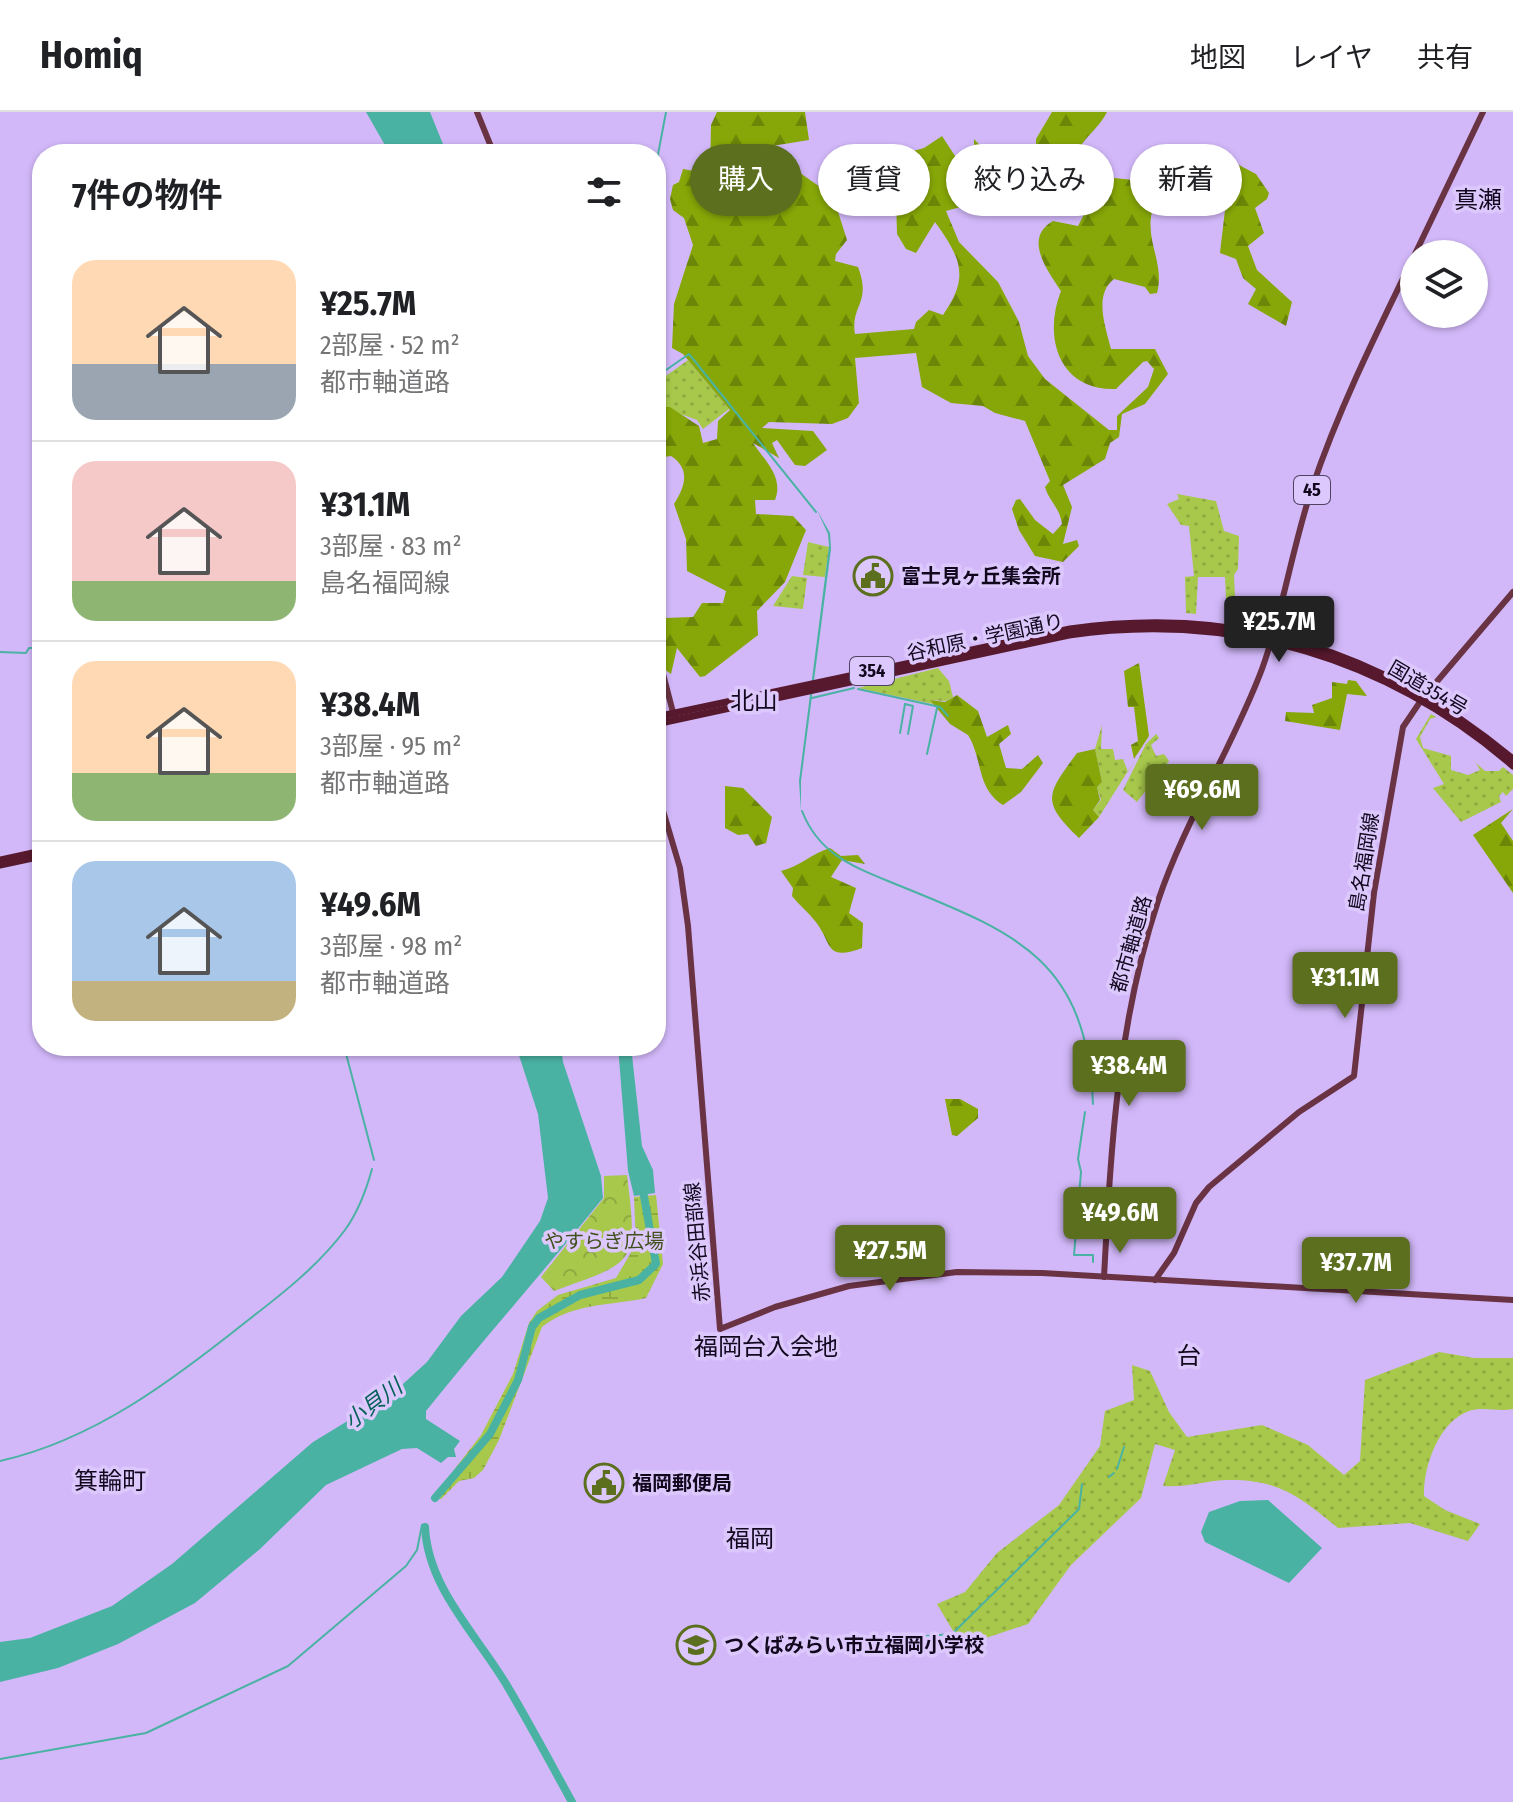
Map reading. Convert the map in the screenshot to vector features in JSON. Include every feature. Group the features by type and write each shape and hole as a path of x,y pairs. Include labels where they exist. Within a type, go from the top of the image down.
{"highway":[{"name":"谷和原・学園通り","path":"666,716 1094,626 1183,622 1272,637"},
{"name":"国道354号","path":"1272,637 1341,661 1424,697 1465,720 1513,759"},
{"name":"国道354号","path":"1424,697 1513,766"},
{"name":"谷和原・学園通り","path":"666,720 674,716"},
{"path":"0,863 32,856"}],"main road":[{"path":"477,112 490,144"},
{"name":"45","path":"1421,240 1483,112"},
{"name":"45","path":"1272,637 1304,513 1332,432 1400,285"},
{"name":"島名福岡線","path":"1155,1280 1174,1253 1196,1203 1209,1187 1299,1112 1354,1076 1374,893 1405,722 1513,592"},
{"name":"都市軸道路","path":"1104,1277 1112,1120 1135,983 1172,862 1246,708 1272,637"},
{"path":"666,685 674,716"},
{"name":"赤浜谷田部線","path":"666,821 680,868 688,926 720,1329 822,1292 901,1276 980,1271 1513,1300"}],"green space":[{"path":"717,112 805,112 809,140 784,144 711,144 711,125"},
{"path":"1052,112 1107,112 1082,144 1036,144"},
{"path":"942,136 947,144 946,216 959,242 998,282 1019,322 1028,356 1045,379 1109,430 1117,430 1117,416 1148,387 1154,369 1147,361 1143,362 1116,389 1080,381 1068,371 1055,342 1056,308 1061,291 1044,264 1039,245 1044,228 1053,221 1078,226 1083,216 1114,216 1114,178 1130,180 1130,216 1152,216 1151,233 1159,272 1157,293 1150,294 1145,287 1114,279 1104,294 1104,322 1111,349 1155,349 1168,374 1145,404 1122,414 1119,437 1110,443 1105,459 1063,485 1072,507 1063,544 1077,540 1079,546 1063,562 1035,556 1019,530 1012,509 1016,500 1020,499 1035,520 1053,534 1062,524 1045,487 1050,481 1025,421 995,413 983,406 951,403 922,387 916,353 855,358 859,403 848,418 832,424 769,422 762,428 813,431 827,450 805,466 795,465 777,440 772,443 779,458 753,443 772,470 777,484 775,500 755,500 756,514 793,516 806,530 785,582 757,611 758,635 705,676 700,677 677,648 671,674 666,670 666,618 693,617 702,603 723,603 726,591 687,571 686,539 674,504 683,485 684,472 677,461 671,456 666,457 666,407 699,426 703,443 717,439 718,421 730,410 683,354 672,348 674,304 693,245 684,218 673,210 670,199 673,185 679,182 683,169 690,170 690,216 802,216 802,174 818,186 818,216 839,216 847,240 836,254 835,261 858,267 862,279 855,334 914,329 916,322 929,310 943,315 957,290 959,278 956,257 935,222 916,253 906,249 897,234 897,216 930,216 930,144"},
{"path":"1242,167 1256,174 1269,193 1267,199 1255,208 1264,233 1248,246 1257,270 1292,302 1286,326 1248,304 1256,289 1243,278 1236,259 1220,253 1224,216 1242,216"},
{"path":"688,360 729,409 703,429 697,420 666,409 666,376"},
{"path":"1177,494 1216,501 1224,531 1239,536 1238,569 1234,575 1236,621 1227,620 1225,577 1198,577 1196,614 1186,613 1185,577 1194,576 1189,526 1181,525 1167,504 1179,499"},
{"path":"808,542 829,547 825,577 803,575"},
{"path":"792,576 807,578 803,609 773,606"},
{"path":"1139,663 1149,736 1134,759 1131,745 1138,741 1134,707 1128,707 1124,671"},
{"path":"938,668 949,681 953,697 946,701 931,700 933,704 858,688"},
{"path":"1348,680 1356,681 1367,696 1347,694 1340,730 1285,721 1286,712 1314,713 1312,705 1332,698 1332,682 1347,684"},
{"path":"957,695 978,711 987,737 1008,725 1011,734 999,744 1006,768 1022,769 1038,755 1043,763 1021,792 1003,805 994,798 984,782 968,735 950,724 930,700 945,702"},
{"path":"1431,714 1436,717 1430,719 1420,737 1423,748 1451,756 1451,770 1468,775 1480,770 1476,763 1485,771 1499,771 1503,767 1513,775 1513,789 1506,796 1503,792 1499,796 1501,802 1461,822 1433,788 1444,784 1416,739"},
{"path":"1102,725 1101,749 1113,749 1115,760 1123,759 1128,771 1099,817 1093,810 1101,800 1097,787 1102,782 1095,749"},
{"path":"1156,734 1159,738 1151,745 1156,756 1164,754 1169,761 1137,802 1123,790 1146,744"},
{"path":"1095,749 1102,782 1097,787 1100,800 1093,810 1099,817 1079,838 1058,815 1052,797 1059,778 1077,753"},
{"path":"725,786 743,788 772,817 766,843 756,846 748,834 738,835 725,828"},
{"path":"1513,809 1501,823 1513,841 1513,893 1473,835"},
{"path":"830,848 841,856 858,855 865,864 842,860 831,877 856,888 849,913 863,923 862,948 850,952 841,953 831,948 815,921 792,896 793,888 781,871"},
{"path":"945,1099 960,1099 978,1109 978,1118 957,1136 952,1135"},
{"name":"やすらぎ広場","path":"627,1175 632,1227 626,1256 602,1273 554,1291 541,1277 604,1198 604,1176"},
{"path":"656,1195 663,1264 646,1298 578,1309 542,1327 499,1440 483,1470 474,1478 459,1481 441,1499 433,1497 481,1435 513,1374 529,1323 537,1311 558,1295 616,1278 636,1244 634,1197"},
{"path":"1439,1352 1474,1358 1513,1358 1513,1409 1474,1410 1458,1416 1441,1435 1426,1472 1424,1496 1445,1510 1480,1524 1468,1541 1410,1523 1338,1528 1299,1498 1274,1486 1244,1480 1163,1486 1175,1450 1155,1444 1141,1498 1071,1565 1028,1624 962,1646 937,1604 965,1592 997,1553 1059,1505 1100,1446 1105,1411 1134,1400 1132,1365 1150,1371 1169,1412 1187,1437 1262,1425 1308,1445 1344,1475 1360,1461 1365,1380"}],"shaded area":[{"path":"366,112 430,112 443,144 384,144"},
{"path":"817,510 830,533 831,549 801,781 801,811 799,781 829,546 828,534"},
{"path":"519,1056 562,1056 601,1176 603,1198 426,1411 426,1419 460,1441 454,1449 456,1457 448,1457 441,1463 417,1448 402,1449 326,1485 260,1549 195,1603 118,1644 58,1668 0,1682 0,1642 30,1638 112,1606 172,1564 313,1442 392,1394 427,1362 461,1316 502,1277 540,1221 548,1198 538,1114"},
{"path":"619,1056 632,1056 642,1146 653,1170 655,1193 634,1196 628,1171"},
{"path":"1268,1500 1322,1548 1289,1583 1205,1542 1201,1532 1209,1512 1240,1501"}],"waterway":[{"path":"660,144 666,112"},
{"path":"666,370 689,354 816,512"},
{"path":"0,652 26,653 32,648"},
{"path":"812,698 854,688"},
{"path":"858,689 940,707 948,716"},
{"path":"905,704 913,706 908,734"},
{"path":"900,733 905,704"},
{"path":"927,754 937,708"},
{"path":"802,811 817,837 848,863 971,916 1005,934 1034,955 1058,981 1076,1013 1087,1053 1093,1104"},
{"path":"347,1056 374,1160"},
{"path":"1085,1112 1078,1159 1081,1172 1074,1255 1093,1255 1093,1262"},
{"path":"0,1461 68,1439 100,1423 161,1386 260,1311 311,1267 345,1230 361,1201 372,1169"},
{"path":"435,1498 490,1434 518,1380 532,1327 539,1318 580,1295 639,1280 656,1264 642,1185"},
{"path":"1117,1469 1124,1447"},
{"path":"1109,1477 1114,1473"},
{"path":"901,1638 952,1634 1079,1509 1082,1484"},
{"path":"0,1759 146,1733 288,1666 406,1566 417,1550 422,1525"},
{"path":"425,1527 428,1550 445,1592 509,1689 572,1802"},
{"path":"869,1640 895,1638"}],"place":[{"name":"富士見ヶ丘集会所","path":"873,576"},
{"name":"福岡郵便局","path":"604,1483"},
{"name":"つくばみらい市立福岡小学校","path":"696,1645"}],"district":[{"name":"真瀬","path":"1478,200"},
{"name":"北山","path":"754,701"},
{"name":"福岡台入会地","path":"766,1347"},
{"name":"台","path":"1189,1356"},
{"name":"箕輪町","path":"110,1481"},
{"name":"福岡","path":"750,1539"}],"water label":[{"name":"小貝川","path":"373,1404"}]}
